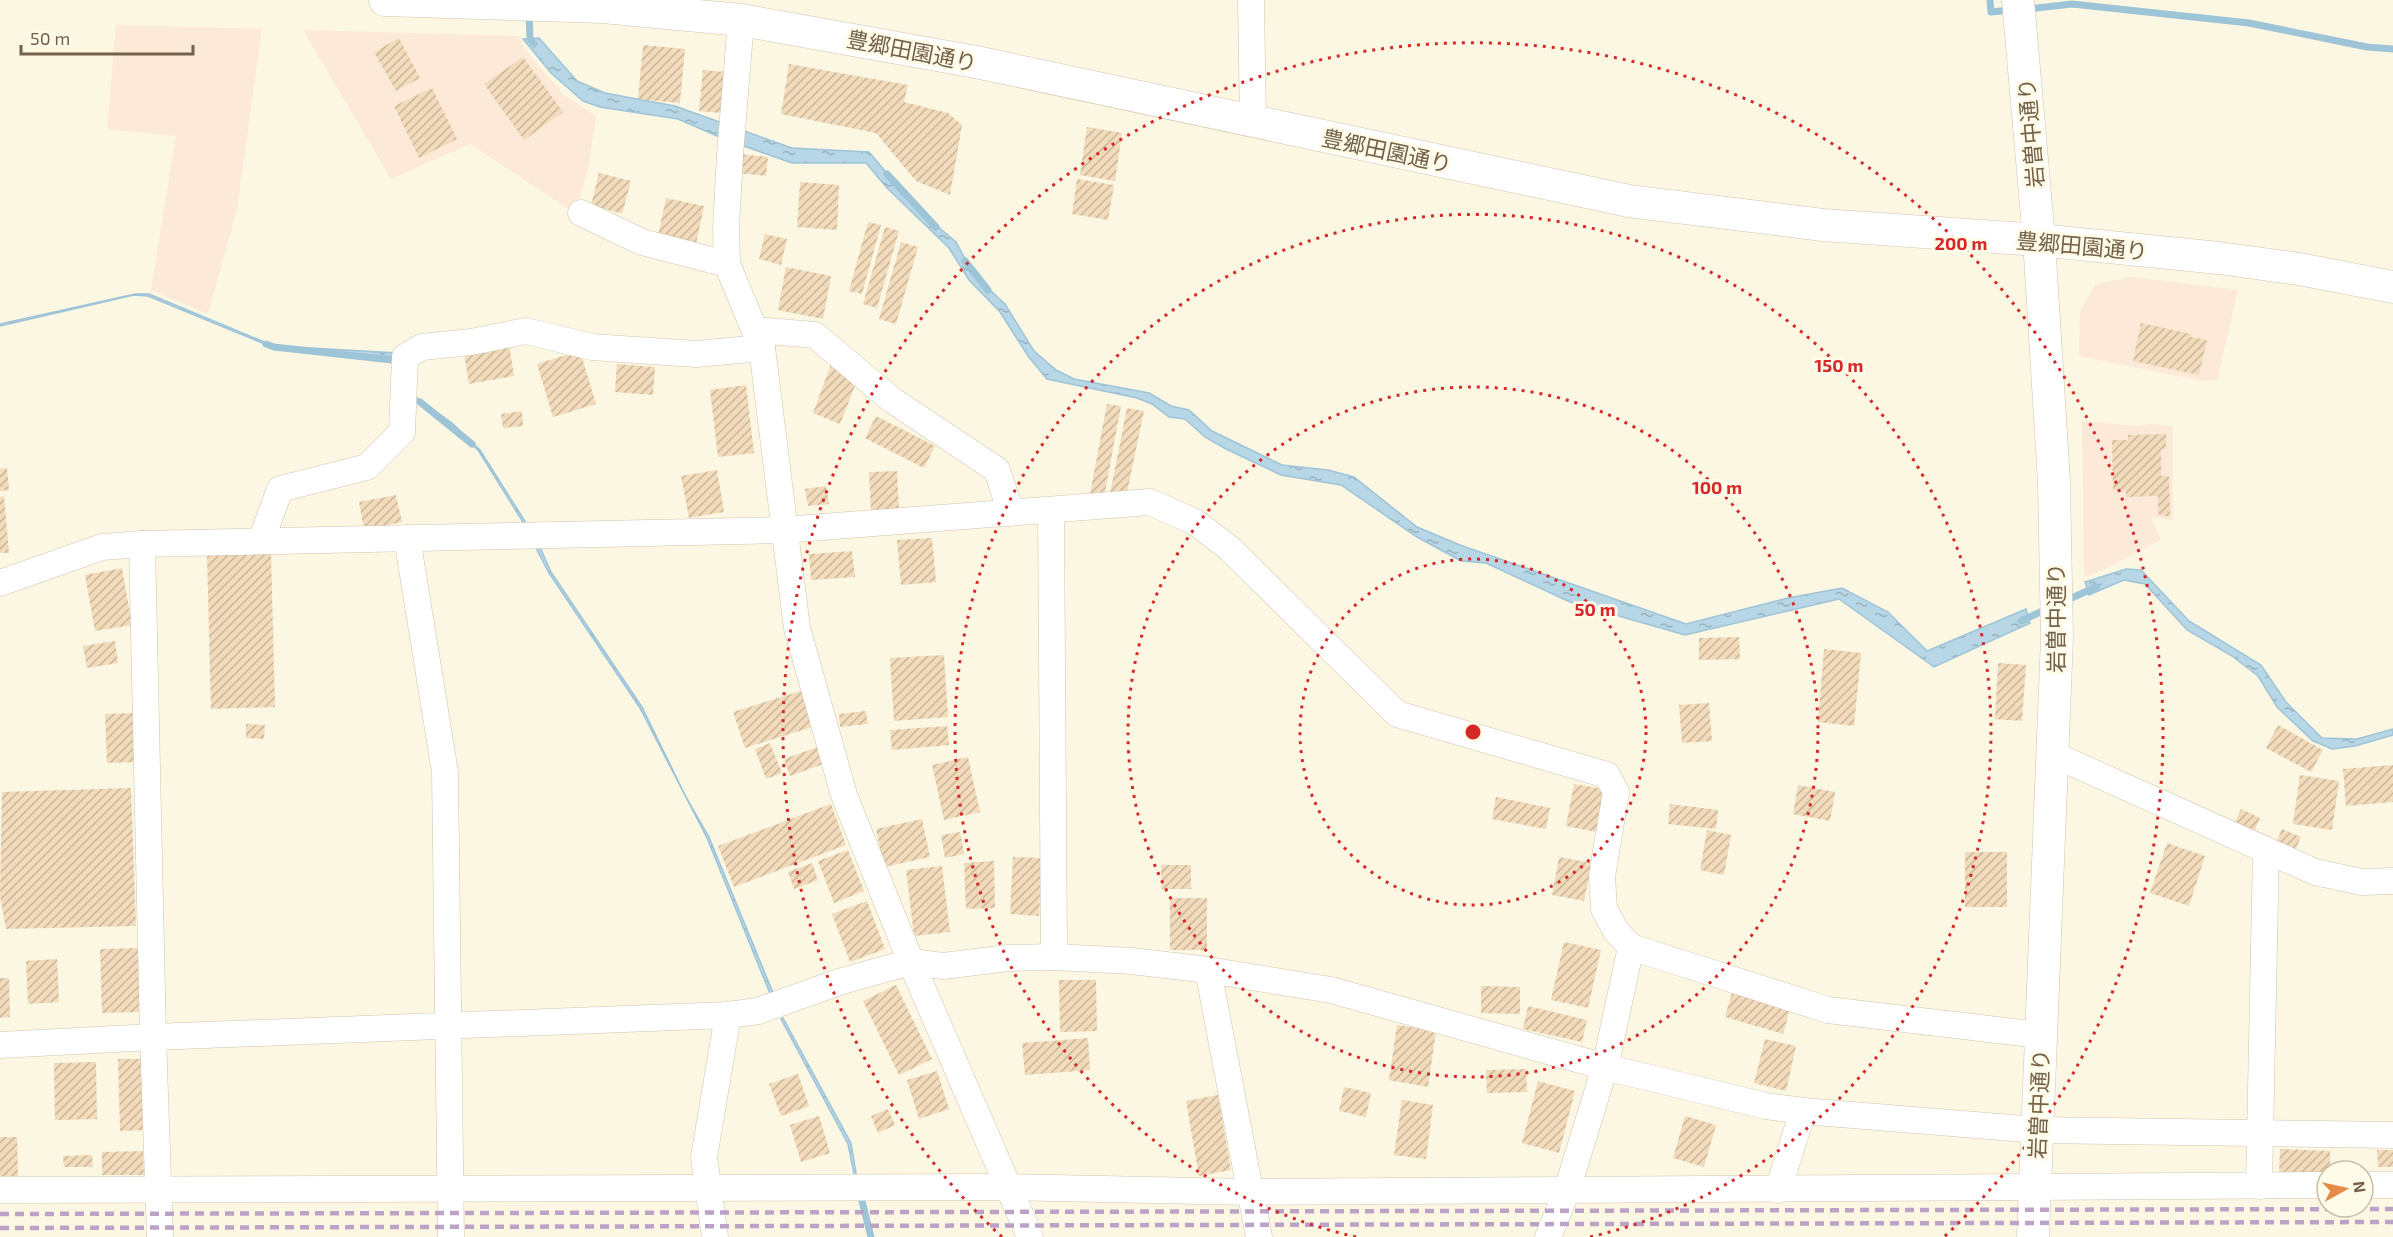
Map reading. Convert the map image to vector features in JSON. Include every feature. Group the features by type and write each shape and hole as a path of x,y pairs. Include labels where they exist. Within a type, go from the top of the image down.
{"street":[{"name":"豊郷田園通り","path":"385,0 603,3 741,20 964,60 1629,201 1823,225 2039,240 2219,258 2299,269 2393,287"},
{"path":"1251,0 1253,122"},
{"name":"岩曽中通り","path":"2018,0 2039,240 2054,482 2057,638 2032,1237"},
{"path":"741,20 729,155 727,264 759,339 797,628 844,795 911,962 1030,1237"},
{"path":"581,213 642,242 727,264"},
{"path":"261,541 280,489 367,467 402,432 405,357 422,347 471,342 526,330 592,347 696,354 759,339 815,335 892,400 997,470 1011,513"},
{"path":"0,583 102,547 142,544 783,530 1150,502 1195,522 1229,548 1397,714 1607,775 1616,792 1602,876 1604,909 1616,930 1631,947 1828,1010 2040,1035"},
{"path":"1051,510 1054,957"},
{"path":"407,538 445,772 451,1237"},
{"path":"142,544 153,1037 160,1237"},
{"path":"2052,754 2315,872 2362,882 2393,881"},
{"path":"2259,1186 2266,850"},
{"path":"1548,1237 1567,1190 1605,1067 1631,947"},
{"path":"0,1045 153,1037 728,1016 758,1011 843,981 911,962 943,966 1008,958 1054,957 1208,970 1331,990 1605,1067 1766,1106 1803,1111 2037,1130 2393,1135"},
{"path":"1208,970 1259,1237"},
{"path":"715,1237 704,1157 728,1016"},
{"path":"1778,1190 1803,1111"},
{"path":"0,1190 1008,1186 1250,1192 2315,1185"},
{"path":"2375,1185 2393,1185"}],"shaded area":[{"path":"116,25 262,29 237,209 208,314 151,290 176,136 107,129"},
{"path":"303,30 519,36 524,49 564,95 596,116 588,170 575,213 470,144 391,179"},
{"path":"2133,277 2238,290 2217,380 2201,381 2079,356 2080,312 2096,284"},
{"path":"2082,421 2136,426 2150,424 2173,426 2173,520 2151,517 2161,540 2084,577"}],"water":[{"path":"539,38 577,81 605,93 675,106 792,148 869,152 917,209 956,242 974,275 1005,304 1034,351 1056,370 1074,379 1149,393 1171,406 1189,410 1212,431 1282,465 1328,470 1354,477 1417,527 1460,545 1686,624 1788,598 1842,588 1888,612 1927,651 2026,609 2030,623 1934,667 1839,599 1685,635 1570,602 1486,563 1461,561 1417,537 1341,485 1281,475 1205,437 1185,419 1169,417 1152,404 1137,398 1047,379 1028,356 1000,312 969,280 949,248 887,188 866,163 792,163 724,139 678,119 600,107 583,101 551,73 523,39"},
{"path":"135,294 149,294 274,346 398,353 397,357 272,347 148,296 134,295 0,326 0,324"},
{"path":"416,397 452,423 480,450 528,526 526,527 478,450 450,424 415,399"},
{"path":"540,547 551,572 642,707 685,795 709,837 776,1000 773,1001 707,838 640,708 549,573 536,548"},
{"path":"2126,569 2141,570 2189,621 2261,665 2286,702 2322,738 2357,739 2393,729 2393,735 2355,746 2332,749 2313,741 2277,707 2258,676 2232,656 2187,630 2145,584 2124,580 2089,595 2085,582"},
{"path":"783,1018 851,1143 857,1179 855,1179 848,1144 781,1019"}],"building":[{"path":"399,38 420,78 396,91 374,52"},
{"path":"643,45 685,49 680,103 638,99"},
{"path":"523,57 563,112 524,140 484,84"},
{"path":"789,64 908,85 904,102 948,113 962,125 950,195 916,181 876,133 781,114"},
{"path":"703,70 726,72 722,113 699,111"},
{"path":"432,88 457,139 419,158 394,106"},
{"path":"1087,127 1122,133 1115,181 1080,175"},
{"path":"739,154 768,157 766,176 737,173"},
{"path":"599,173 631,181 622,214 591,205"},
{"path":"1077,179 1114,185 1108,220 1072,214"},
{"path":"800,182 839,185 837,230 797,227"},
{"path":"666,198 704,206 695,249 657,241"},
{"path":"868,222 881,225 862,294 849,291"},
{"path":"885,227 899,231 877,308 863,304"},
{"path":"765,234 787,239 781,265 759,259"},
{"path":"901,242 918,247 896,324 879,319"},
{"path":"786,267 831,276 823,319 778,310"},
{"path":"2141,323 2191,334 2191,337 2207,340 2199,375 2133,361"},
{"path":"509,344 514,376 469,384 464,352"},
{"path":"580,351 596,404 553,417 537,364"},
{"path":"832,362 860,373 840,424 813,413"},
{"path":"617,364 655,367 653,395 615,392"},
{"path":"746,385 754,453 718,457 710,390"},
{"path":"1107,404 1121,406 1104,497 1090,494"},
{"path":"1127,408 1144,411 1126,497 1110,494"},
{"path":"522,411 523,426 503,428 501,414"},
{"path":"876,416 935,446 924,468 865,438"},
{"path":"2166,434 2166,449 2161,449 2161,476 2169,476 2170,517 2158,514 2158,496 2126,497 2126,490 2113,490 2112,440 2128,440 2128,435"},
{"path":"7,468 9,490 0,491 0,469"},
{"path":"717,470 724,512 689,518 681,476"},
{"path":"897,471 899,510 871,512 869,472"},
{"path":"826,486 829,504 808,506 805,489"},
{"path":"396,495 402,522 364,530 359,502"},
{"path":"4,496 9,553 0,553 0,497"},
{"path":"932,538 936,582 901,585 897,540"},
{"path":"852,551 855,577 811,580 809,554"},
{"path":"271,554 275,707 211,709 207,555"},
{"path":"122,568 132,625 95,631 85,575"},
{"path":"1739,637 1740,659 1699,660 1699,638"},
{"path":"115,641 118,663 87,668 83,646"},
{"path":"1824,649 1861,653 1854,726 1818,722"},
{"path":"944,655 948,717 894,721 890,658"},
{"path":"1998,663 2026,665 2022,721 1995,719"},
{"path":"801,691 812,727 745,748 733,712"},
{"path":"1709,703 1712,741 1682,743 1679,705"},
{"path":"866,711 868,724 840,727 839,714"},
{"path":"134,713 136,762 107,763 105,714"},
{"path":"246,724 265,725 264,739 246,738"},
{"path":"2278,725 2323,750 2311,772 2266,748"},
{"path":"947,726 949,745 892,750 890,730"},
{"path":"770,743 782,773 766,779 755,749"},
{"path":"818,747 823,764 790,776 784,759"},
{"path":"968,757 980,812 944,820 932,765"},
{"path":"2393,765 2393,802 2346,806 2343,769"},
{"path":"2300,775 2339,781 2332,830 2293,824"},
{"path":"1574,784 1604,789 1596,832 1566,826"},
{"path":"1798,785 1835,792 1830,821 1793,814"},
{"path":"131,788 136,926 6,929 0,896 2,792"},
{"path":"1496,797 1550,808 1546,829 1492,819"},
{"path":"831,804 846,845 734,887 718,846"},
{"path":"1670,804 1718,810 1716,829 1668,824"},
{"path":"2241,809 2260,818 2253,834 2234,824"},
{"path":"922,819 930,857 884,867 876,829"},
{"path":"2282,829 2301,837 2294,853 2275,845"},
{"path":"1707,830 1731,835 1724,875 1700,870"},
{"path":"960,832 964,854 945,858 941,835"},
{"path":"2167,843 2205,856 2189,906 2150,893"},
{"path":"848,850 864,891 834,903 818,861"},
{"path":"1965,852 2007,852 2007,907 1965,907"},
{"path":"1013,857 1042,858 1039,916 1010,914"},
{"path":"1559,857 1592,863 1584,901 1552,895"},
{"path":"994,861 995,908 966,909 964,863"},
{"path":"812,863 818,880 794,889 788,872"},
{"path":"1161,865 1191,865 1191,889 1161,889"},
{"path":"942,866 950,932 914,936 906,870"},
{"path":"1170,898 1207,898 1207,950 1170,950"},
{"path":"867,901 885,949 850,962 832,914"},
{"path":"1564,942 1601,950 1588,1008 1551,1000"},
{"path":"140,948 141,1012 102,1013 100,949"},
{"path":"57,959 59,1002 28,1004 26,961"},
{"path":"0,978 9,978 10,1017 0,1018"},
{"path":"1059,980 1096,980 1097,1031 1060,1032"},
{"path":"896,985 932,1059 899,1075 863,1001"},
{"path":"1481,986 1520,987 1520,1014 1481,1013"},
{"path":"1732,992 1790,1009 1783,1034 1725,1017"},
{"path":"1528,1006 1587,1020 1582,1042 1523,1029"},
{"path":"1397,1025 1436,1031 1428,1087 1389,1080"},
{"path":"1088,1038 1090,1070 1025,1075 1022,1043"},
{"path":"1765,1039 1796,1046 1786,1091 1754,1083"},
{"path":"118,1059 146,1059 147,1130 120,1131"},
{"path":"96,1062 97,1119 55,1120 54,1063"},
{"path":"1526,1069 1527,1092 1487,1093 1486,1070"},
{"path":"937,1071 949,1109 919,1119 907,1080"},
{"path":"798,1074 809,1106 781,1116 769,1084"},
{"path":"1538,1081 1575,1091 1559,1153 1522,1143"},
{"path":"1344,1087 1371,1093 1366,1117 1339,1111"},
{"path":"1218,1095 1231,1170 1199,1176 1186,1101"},
{"path":"1402,1100 1433,1105 1426,1159 1394,1155"},
{"path":"888,1109 895,1125 878,1133 871,1116"},
{"path":"819,1116 830,1153 801,1162 790,1125"},
{"path":"1685,1116 1716,1125 1704,1167 1673,1158"},
{"path":"0,1137 17,1137 18,1176 0,1176"},
{"path":"2280,1149 2330,1151 2330,1159 2315,1159 2315,1173 2279,1172"},
{"path":"2377,1150 2393,1150 2393,1167 2378,1167"},
{"path":"143,1151 144,1175 102,1175 102,1152"},
{"path":"92,1155 93,1167 64,1167 63,1156"}],"waterway":[{"path":"1990,0 1991,12 2010,10"},
{"path":"2027,9 2072,4 2249,23 2367,47 2393,49"},
{"path":"529,12 530,39 534,44"},
{"path":"887,174 936,227"},
{"path":"965,261 988,290"},
{"path":"266,344 274,347 401,361"},
{"path":"420,402 472,444"},
{"path":"2065,601 2096,587"},
{"path":"2021,621 2049,608"},
{"path":"860,1193 871,1237"}],"railway":[{"path":"0,1214 2393,1209"},
{"path":"0,1228 2393,1222"}]}
